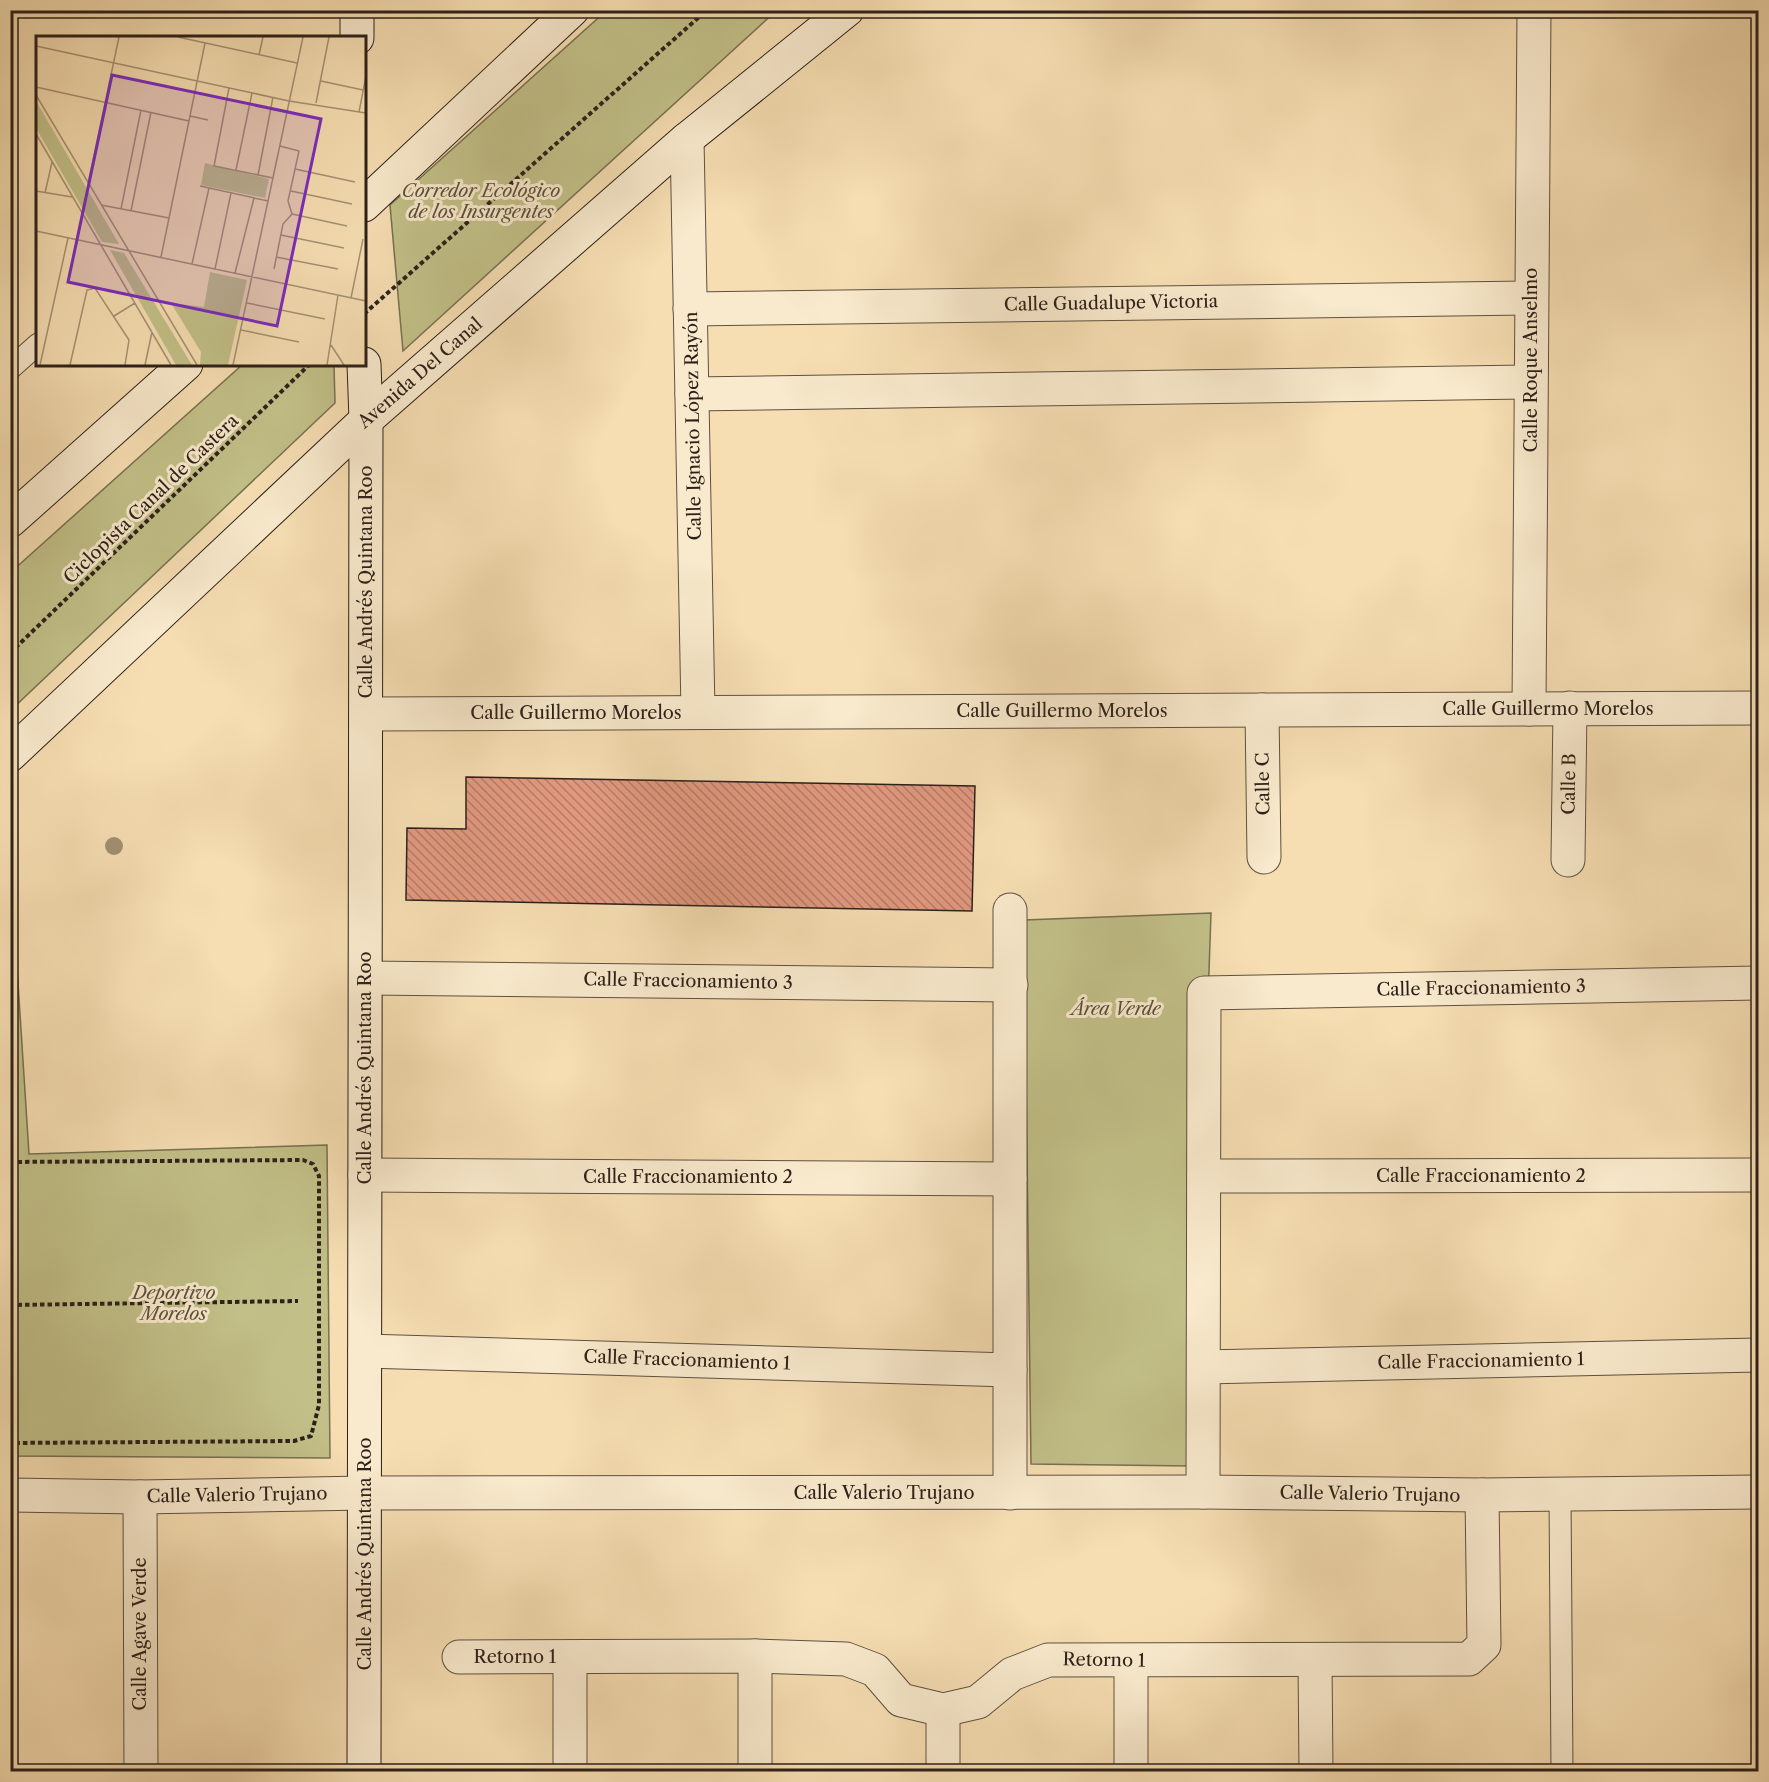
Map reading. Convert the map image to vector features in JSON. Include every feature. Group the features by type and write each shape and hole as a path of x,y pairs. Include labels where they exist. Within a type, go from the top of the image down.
{"street":[{"path":"357,10 357,36"},
{"path":"366,203 572,10"},
{"name":"Avenida Del Canal","path":"10,755 366,420 687,139 847,10"},
{"name":"Calle Roque Anselmo","path":"1529,709 1534,10"},
{"name":"Calle Ignacio López Rayón","path":"687,139 698,712"},
{"name":"Calle Guadalupe Victoria","path":"690,309 1531,297"},
{"path":"10,521 184,366"},
{"name":"Calle Andrés Quintana Roo","path":"364,366 366,978 364,1772"},
{"path":"692,394 1530,382"},
{"name":"Calle B","path":"1568,860 1570,708"},
{"name":"Calle Guillermo Morelos","path":"366,714 1758,708"},
{"name":"Calle C","path":"1262,710 1264,858"},
{"path":"1010,910 1010,1493"},
{"name":"Calle Fraccionamiento 3","path":"366,978 1011,985"},
{"name":"Calle Fraccionamiento 3","path":"1204,1176 1204,993 1758,983"},
{"name":"Calle Fraccionamiento 2","path":"365,1175 1010,1179"},
{"name":"Calle Fraccionamiento 2","path":"1204,1176 1758,1175"},
{"path":"1203,1492 1204,1176"},
{"name":"Calle Fraccionamiento 1","path":"365,1351 1010,1370"},
{"name":"Calle Fraccionamiento 1","path":"1204,1367 1758,1355"},
{"name":"Calle Valerio Trujano","path":"10,1495 140,1497 365,1493 1203,1492 1482,1495 1758,1492"},
{"name":"Retorno 1","path":"459,1657 755,1656 846,1659 875,1670 901,1700 943,1710 978,1702 1012,1674 1048,1660 1469,1659 1484,1645 1482,1495"},
{"name":"Calle Agave Verde","path":"140,1497 141,1772"},
{"path":"755,1656 755,1772"},
{"name":"Retorno 1","path":"570,1657 570,1772"},
{"path":"1315,1660 1316,1772"},
{"path":"1131,1661 1131,1772"},
{"path":"943,1710 943,1772"}],"lane":[{"path":"10,369 36,346"},
{"path":"1560,1494 1562,1772"}],"path":[{"path":"366,312 707,10"},
{"name":"Ciclopista Canal de Castera","path":"10,653 308,366"},
{"path":"10,1162 303,1160 313,1164 319,1176 319,1405 311,1436 294,1441 10,1443"},
{"path":"10,1305 298,1301"}],"green space":[{"name":"Corredor Ecológico de los Insurgentes","path":"606,11 776,11 403,351 390,205"},
{"path":"241,366 334,366 335,403 11,710 11,572"},
{"name":"Deportivo Morelos","path":"11,874 29,1154 327,1145 330,1458 11,1456"},
{"name":"Área Verde","path":"1211,913 1192,1466 1031,1464 1024,920"}],"building":[{"path":"466,777 975,786 972,911 406,900 407,828 466,829"}]}
